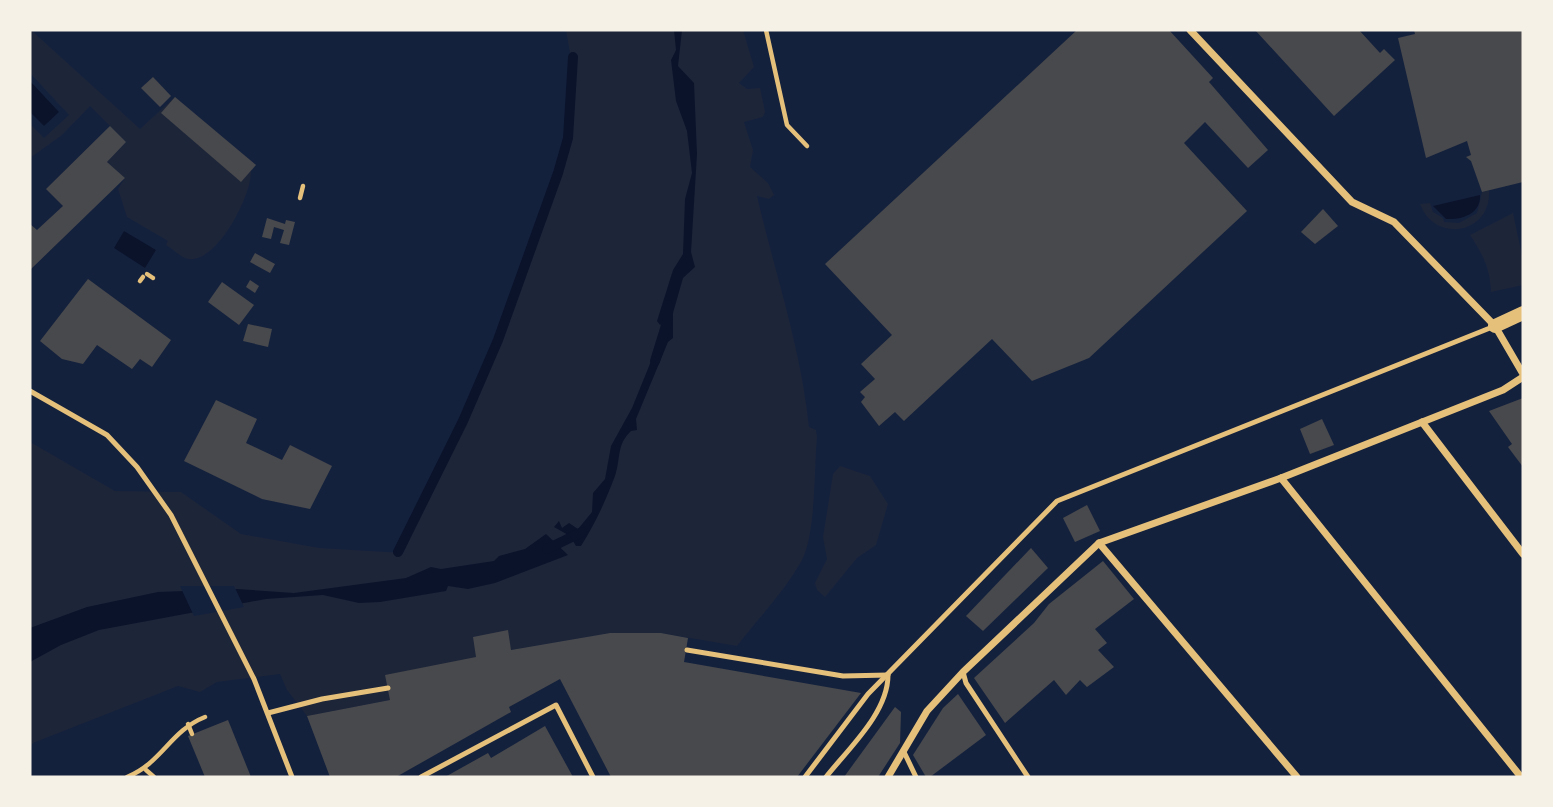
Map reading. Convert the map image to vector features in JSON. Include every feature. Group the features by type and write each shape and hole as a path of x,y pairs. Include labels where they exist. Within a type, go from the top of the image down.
{"main road":[{"path":"1495,326 1523,313"}],"street":[{"path":"888,777 927,711 963,672 1098,543 1280,478 1503,390 1523,376 1495,326 1394,222 1352,202 1191,30"},
{"path":"1422,422 1523,554"},
{"path":"1280,478 1521,777"},
{"path":"1098,543 1297,777"}],"lane":[{"path":"805,777 868,694 1057,501 1495,326"},
{"path":"30,391 107,435 137,467 171,515 254,679 292,777"},
{"path":"687,650 843,676 888,674"},
{"path":"963,672 966,683 1028,777"},
{"path":"826,777 876,713 888,684 888,674"},
{"path":"268,713 322,699 388,688"},
{"path":"421,777 556,705 593,777"},
{"path":"904,752 916,777"}],"path":[{"path":"766,30 787,125 807,146"},
{"path":"300,198 303,186"},
{"path":"143,277 153,278"},
{"path":"127,777 146,770 188,723 205,717"},
{"path":"188,723 192,734"},
{"path":"146,770 154,777"}],"shaded area":[{"path":"31,30 140,129 175,97 241,181 251,171 246,195 231,226 211,250 200,257 186,258 166,245 168,241 127,217 118,189 125,178 107,162 126,142 90,106 62,135 30,158 30,124 44,138 69,115 30,73"},
{"path":"566,30 743,30 754,67 739,83 747,89 760,88 765,112 763,117 744,122 753,150 750,167 768,183 774,195 769,199 757,196 794,339 809,427 816,430 817,437 812,518 807,548 779,594 737,646 661,633 610,633 511,650 390,700 307,716 287,690 280,674 217,682 200,692 178,686 33,743 30,750 30,442 115,491 181,492 241,534 319,548 403,553 501,341 572,140 574,76"},
{"path":"674,30 682,30 678,66 694,83 697,154 691,252 695,267 683,278 673,313 673,338 668,342 636,419 637,430 626,436 604,503 581,546 576,546 570,536 554,527 559,521 562,528 569,523 578,529 592,512 593,493 605,479 611,446 632,408 656,349 665,344 664,337 669,331 667,319 660,325 657,321 673,270 683,254 685,199 692,173 687,131 676,101 671,60 676,50"},
{"path":"30,81 59,112 44,126 30,112"},
{"path":"1489,190 1488,205 1482,216 1461,229 1438,225 1427,217 1420,204 1430,203 1433,212 1443,218 1444,222 1459,223 1477,213 1482,192"},
{"path":"1480,195 1473,212 1457,218 1446,219 1433,206"},
{"path":"1513,213 1523,260 1523,285 1491,292 1485,262 1470,235"},
{"path":"124,231 156,250 145,268 114,248"},
{"path":"840,466 870,476 888,504 876,545 857,558 825,597 817,590 815,583 827,559 823,537 833,474"},
{"path":"546,534 568,555 495,583 468,589 448,586 446,591 380,602 359,603 323,595 266,599 99,630 61,645 30,662 30,628 87,607 158,592 237,589 294,593 406,578 431,567 441,569 494,561 499,556 525,549"}],"pier":[{"path":"180,586 234,586 244,607 194,616"}],"building":[{"path":"1077,30 1169,30 1213,78 1209,82 1268,150 1248,168 1205,122 1184,143 1247,211 1089,358 1032,381 992,339 904,421 895,412 879,426 861,402 865,397 860,392 875,379 861,364 892,335 825,264"},
{"path":"1255,30 1359,30 1380,53 1384,49 1395,60 1334,116"},
{"path":"1414,30 1523,30 1523,182 1482,192 1471,161 1466,157 1471,155 1467,141 1426,158 1398,38 1415,34"},
{"path":"153,77 171,96 160,107 141,88"},
{"path":"175,97 256,165 241,182 161,113"},
{"path":"110,126 126,142 107,162 125,178 30,270 30,224 37,230 63,206 46,189"},
{"path":"1323,209 1338,226 1315,244 1301,232"},
{"path":"267,218 285,224 286,220 295,222 289,245 280,243 284,230 274,227 271,239 262,237"},
{"path":"255,253 275,264 270,273 250,262"},
{"path":"88,279 171,340 152,367 140,359 132,369 97,345 83,364 62,359 40,341"},
{"path":"250,280 259,286 255,293 246,287"},
{"path":"222,282 254,305 239,325 208,302"},
{"path":"248,324 272,329 268,347 243,341"},
{"path":"1523,398 1523,467 1508,447 1512,444 1489,411"},
{"path":"216,400 257,419 246,443 282,460 290,445 332,466 310,509 262,499 184,461"},
{"path":"1322,419 1334,445 1310,454 1300,429"},
{"path":"1087,505 1100,531 1075,542 1063,518"},
{"path":"1031,548 1048,568 983,631 966,616"},
{"path":"1103,561 1134,599 1095,629 1107,643 1098,650 1114,667 1087,687 1080,680 1066,695 1054,680 1005,723 974,678 1034,623 1049,604"},
{"path":"508,630 511,650 610,633 661,633 688,638 684,662 861,693 797,777 611,777 560,679 509,707 511,712 396,777 330,777 307,716 390,700 385,675 476,657 473,637"},
{"path":"958,694 986,735 930,777 926,777 913,755 943,708"},
{"path":"895,707 901,712 900,743 878,777 844,777"},
{"path":"228,720 251,777 205,777 188,736"},
{"path":"545,726 573,777 445,777 488,753 491,758"}],"waterway":[{"path":"398,552 463,421 498,340 558,173 568,138 573,57"},
{"path":"655,361 668,319 668,305"},
{"path":"547,549 582,532"}]}
